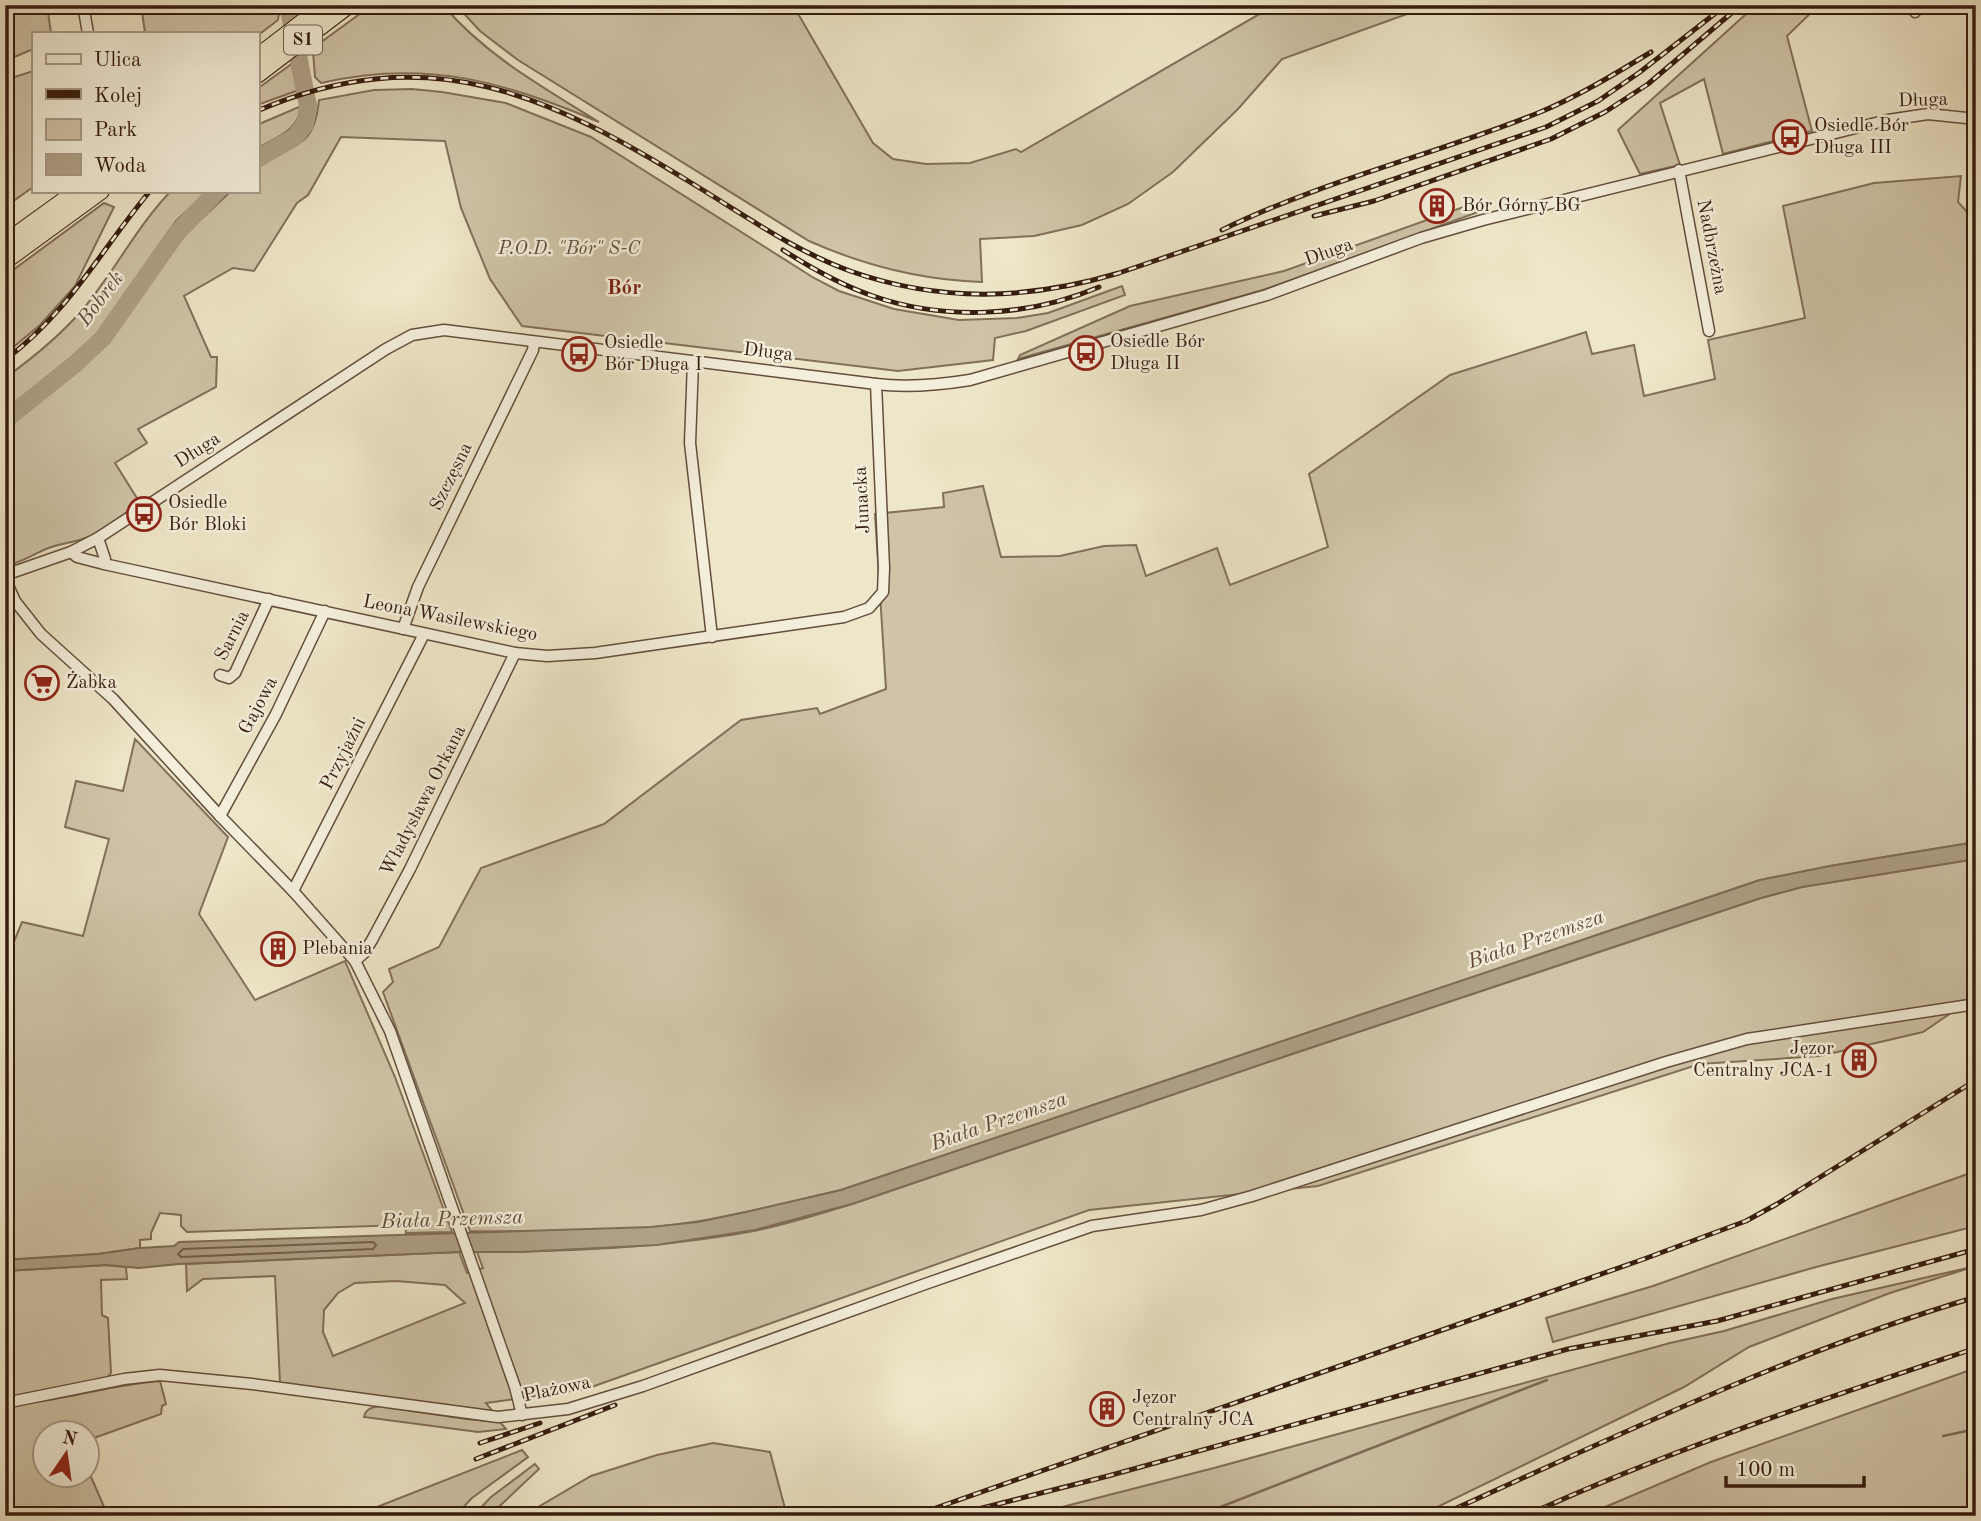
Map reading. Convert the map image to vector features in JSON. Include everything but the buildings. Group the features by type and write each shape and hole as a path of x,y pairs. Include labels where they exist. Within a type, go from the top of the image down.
{"highway":[{"name":"S1","path":"259,55 325,5"},
{"name":"S1","path":"259,73 349,5"},
{"path":"5,261 61,211 76,192"},
{"path":"5,243 99,192"}],"street":[{"path":"83,5 88,32"},
{"name":"Długa","path":"5,577 71,552 98,538 374,357 412,335 444,330 898,387 936,385 971,380 1267,295 1433,235 1679,170 1912,116 1945,115 1976,119"},
{"name":"Nadbrzeżna","path":"1679,170 1709,331"},
{"name":"Szczęsna","path":"403,629 418,587 533,350 534,342"},
{"path":"693,362 690,443 712,637"},
{"name":"Junacka","path":"869,608 883,592 884,568 876,384"},
{"path":"98,538 104,564"},
{"name":"Leona Wasilewskiego","path":"71,552 77,557 104,564 424,634 515,653 547,656 570,656 712,637 844,617 869,608"},
{"path":"5,577 15,601 41,634 113,699 355,961 390,1031 515,1387 522,1415"},
{"name":"Sarnia","path":"220,675 229,678 235,673 269,599"},
{"name":"Gajowa","path":"220,816 276,714 325,611"},
{"name":"Przyjaźni","path":"293,891 424,634"},
{"name":"Władysława Orkana","path":"355,961 372,940 410,869 515,653"},
{"name":"Plażowa","path":"5,1403 119,1380 160,1375 498,1417 568,1409 643,1386 1092,1226 1201,1210 1252,1196 1653,1066 1747,1039 1976,1004"}],"green space":[{"path":"5,5 47,5 51,32 32,32 32,49 5,61"},
{"path":"141,5 280,5 278,20 259,34 259,32 145,32"},
{"path":"372,5 443,5 477,40 496,55 599,122 530,95 463,78 395,73 321,83 315,77 313,52 320,43"},
{"path":"456,5 793,5 873,143 893,159 926,164 970,163 1016,149 1021,152 1275,5 1326,5 1328,9 1334,5 1432,5 1282,59 1238,109 1173,172 1128,204 1082,225 1034,236 980,239 982,282 915,275 851,258 809,241 518,60 480,31"},
{"path":"1756,5 1819,5 1787,36 1812,131 1723,154 1704,79 1660,103 1680,165 1640,174 1618,130"},
{"path":"293,63 299,90 259,104 259,88"},
{"path":"32,71 32,188 5,207 5,80"},
{"name":"P.O.D. \"Bór\" S-C","path":"412,89 506,103 591,137 814,278 839,291 894,309 959,320 1017,318 1048,313 1122,286 1125,295 1026,331 995,338 993,360 898,371 522,326 490,279 461,208 445,141 341,137 308,195 297,203 254,271 233,268 184,296 211,357 217,357 216,387 138,429 147,443 115,463 140,503 88,537 51,547 5,566 5,378 46,346 83,309 147,219 170,192 207,192 176,221 150,259 159,269 181,238 230,192 259,192 259,167 306,137 312,129 319,100 374,90"},
{"path":"301,106 296,122 291,127 259,148 259,124"},
{"path":"1961,176 1958,202 1976,222 1976,842 1760,880 841,1190 735,1214 671,1225 585,1231 470,1231 383,992 393,982 389,969 439,947 481,868 604,824 741,720 817,708 820,714 886,689 875,514 944,507 943,493 983,486 1001,557 1060,556 1104,546 1136,545 1146,576 1217,548 1230,585 1328,547 1309,474 1450,375 1586,332 1592,354 1634,345 1644,396 1715,379 1708,340 1805,318 1783,206 1874,183"},
{"path":"1483,200 1481,211 1263,290 1018,359 1020,355 1130,306 1284,271"},
{"path":"104,203 114,207 75,286 40,325 5,354 5,276"},
{"path":"135,739 228,837 199,914 255,1000 345,961 395,1077 452,1232 406,1233 405,1225 187,1232 181,1226 181,1215 160,1213 151,1239 140,1240 140,1248 98,1254 5,1260 5,954 9,954 22,922 83,936 109,839 65,827 76,781 123,791"},
{"path":"1976,859 1976,996 1923,1032 1820,1056 1700,1064 1318,1186 1089,1210 586,1389 486,1403 493,1412 280,1383 275,1276 203,1279 187,1291 186,1264 459,1252 467,1273 483,1268 477,1252 581,1250 651,1245 720,1237 779,1225 852,1204 1286,1056 1761,898 1802,887","holes":["396,1281 445,1285 465,1303 333,1356 323,1332 324,1310 338,1293 355,1283"]},
{"path":"1976,1171 1976,1226 1816,1267 1553,1342 1546,1318 1653,1286"},
{"path":"106,1265 126,1267 127,1279 101,1280 102,1315 108,1318 111,1373 106,1379 36,1402 160,1381 166,1404 162,1406 161,1414 102,1435 102,1420 32,1420 32,1490 97,1490 108,1516 5,1516 5,1271"},
{"path":"1976,1266 1890,1293 1749,1347 1684,1387 1419,1516 1027,1516 1214,1468 1670,1343 1724,1331 1832,1299"},
{"path":"1976,1368 1976,1516 1584,1516 1711,1462"},
{"path":"379,1406 500,1422 506,1429 478,1432 364,1417 369,1409"},
{"path":"713,1443 770,1452 787,1516 523,1516 591,1476 657,1455"},
{"path":"522,1450 528,1457 472,1498 455,1516 354,1516"},
{"path":"535,1464 539,1469 489,1516 473,1516 491,1497"}],"water":[{"path":"1976,842 1976,859 1802,887 1761,898 852,1204 755,1230 657,1245 179,1264 139,1268 106,1265 5,1271 5,1260 98,1254 174,1246 179,1242 651,1227 698,1222 746,1212 841,1190 1760,880"}],"waterway":[{"name":"Bobrek","path":"259,158 295,137 305,124 308,106 288,5"},
{"name":"Bobrek","path":"5,420 103,338 176,234 216,192"},
{"path":"1197,1516 1547,1380"},
{"path":"1943,1436 1976,1429"}],"railway":[{"path":"259,110 319,89 378,79 433,78 486,87 539,103 591,126 644,154 791,244 850,271 918,289 951,293 1018,293 1051,289 1119,273 1546,127 1598,101 1726,5"},
{"path":"1314,216 1374,201 1551,139 1605,112 1648,84 1741,5"},
{"path":"1222,230 1339,182 1553,107 1651,52"},
{"path":"5,360 28,341 66,301 149,192"},
{"path":"783,250 826,276 861,292 929,309 958,312 1016,310 1044,305 1099,287"},
{"path":"913,1516 1746,1221 1976,1080"},
{"path":"951,1516 1108,1476 1568,1349 1717,1321 1976,1249"},
{"path":"1439,1516 1637,1426 1771,1370 1838,1343 1976,1297"},
{"path":"1525,1516 1692,1447 1976,1348"},
{"path":"476,1459 615,1405"},
{"path":"480,1443 540,1423"}],"place":[{"name":"Osiedle Bór Długa III","path":"1790,137"},
{"name":"Bór Górny BG","path":"1437,206"},
{"name":"Osiedle Bór Długa II","path":"1086,353"},
{"name":"Osiedle Bór Długa I","path":"579,354"},
{"name":"Osiedle Bór Bloki","path":"144,514"},
{"name":"Żabka","path":"42,683"},
{"name":"Plebania","path":"278,949"},
{"name":"Jęzor Centralny JCA-1","path":"1859,1060"},
{"name":"Jęzor Centralny JCA","path":"1107,1409"}],"district":[{"name":"Bór","path":"624,288"}],"water label":[{"name":"Biała Przemsza","path":"1536,940"},
{"name":"Biała Przemsza","path":"999,1122"},
{"name":"Biała Przemsza","path":"452,1220"}]}
